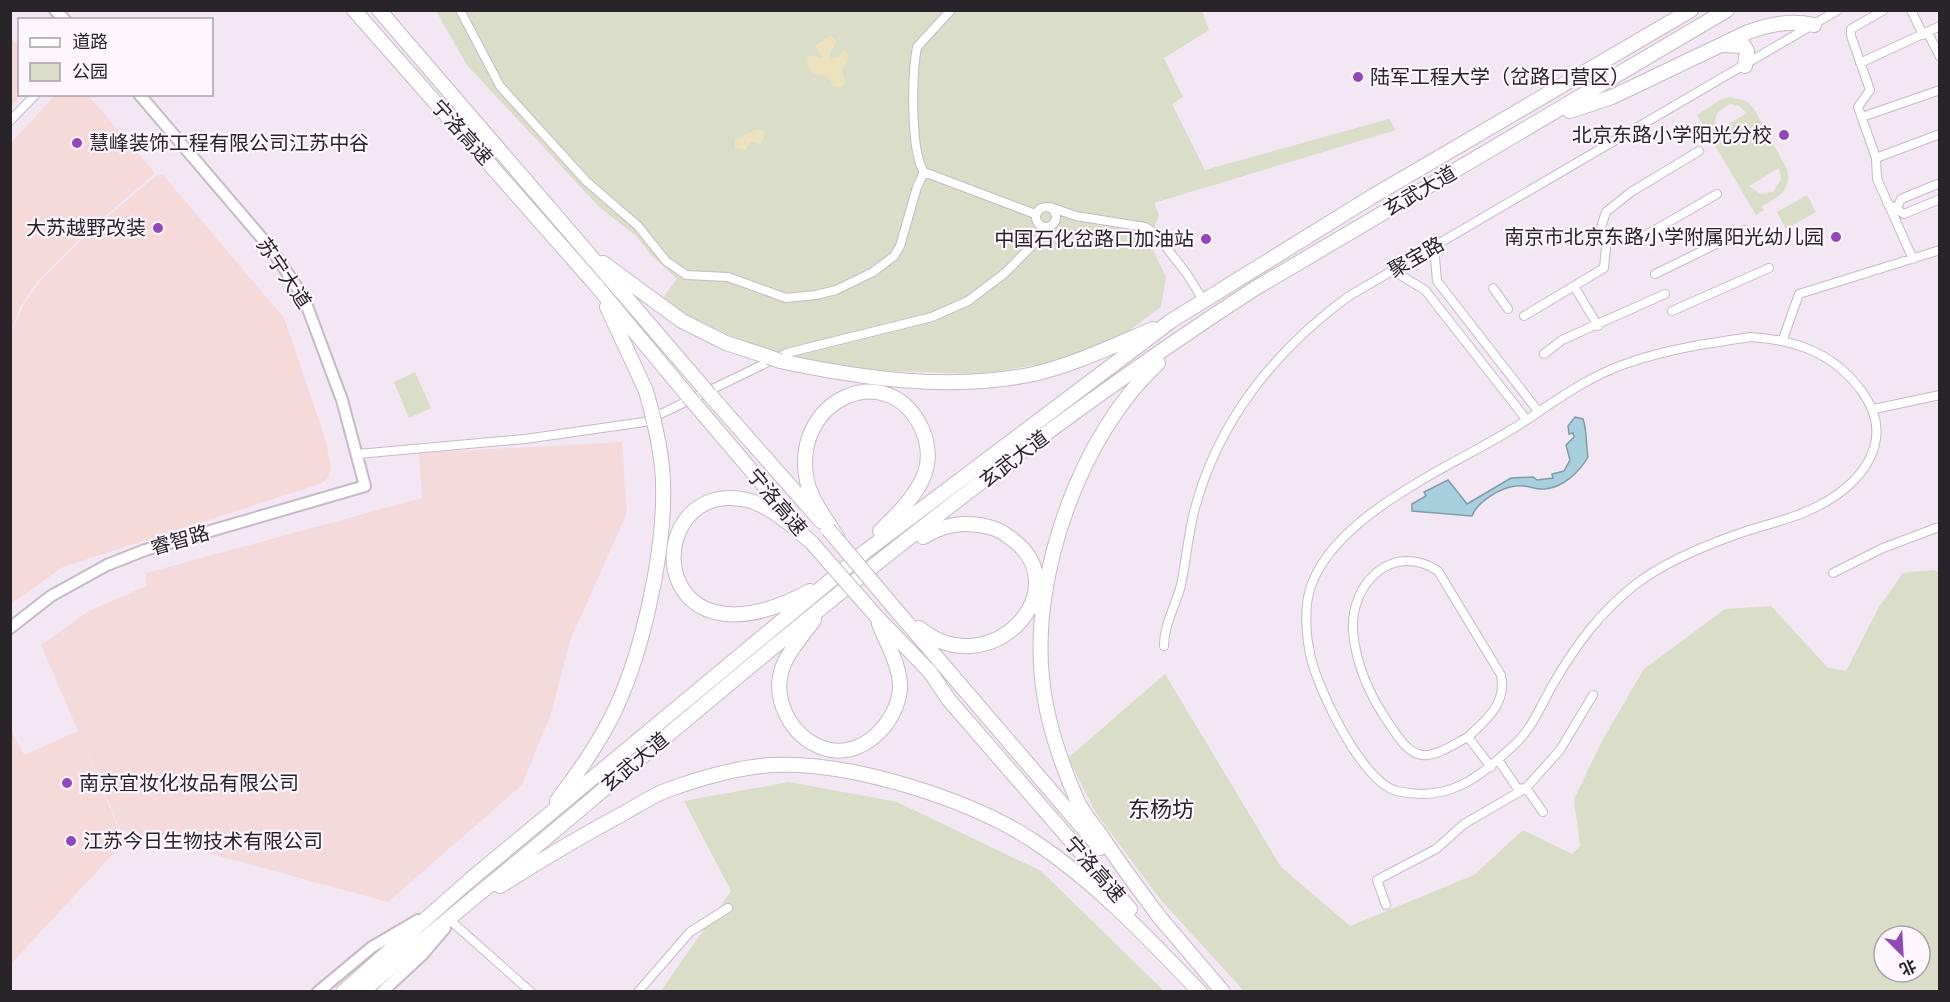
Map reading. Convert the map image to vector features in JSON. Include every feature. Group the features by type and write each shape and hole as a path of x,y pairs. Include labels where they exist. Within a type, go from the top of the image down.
{"highway":[{"name":"宁洛高速","path":"354,10 595,284 812,543 876,616 930,672 949,700 1201,992"},
{"name":"宁洛高速","path":"379,10 592,255 616,288 829,528 891,604 1223,992"},
{"name":"玄武大道","path":"352,989 437,909 841,572 1171,321 1373,196 1691,10"},
{"name":"玄武大道","path":"352,989 454,917 683,721 879,562 1030,446 1200,324 1385,211 1727,10"},
{"path":"1545,119 1612,97 1719,45 1771,24 1796,21 1814,25"},
{"path":"1719,45 1744,46 1747,51 1745,66"},
{"path":"592,255 682,321 726,343 774,359 877,378 942,382 1029,375 1068,363 1171,321"},
{"path":"535,826 592,754 616,707 639,642 652,585 663,487 660,447 646,390 595,284"},
{"path":"1161,919 1078,803 1059,756 1046,708 1042,676 1042,630 1049,574 1062,522 1102,436 1149,371 1200,324"},
{"path":"812,543 788,522 767,509 750,500 728,497 702,506 681,526 672,555 676,576 693,602 729,616 771,609 841,572 892,519 914,492 925,472 928,450 917,420 902,404 886,395 853,394 835,401 813,424 804,458 807,483 829,528"},
{"path":"879,562 940,527 970,523 998,529 1025,550 1036,576 1031,607 1014,629 991,642 966,648 932,638 891,604"},
{"path":"822,608 783,665 779,687 782,706 793,727 823,748 841,750 862,745 881,731 894,711 900,688 896,664 876,616"},
{"path":"454,917 552,854 669,789 732,771 772,765 848,770 916,789 980,813 1034,841 1096,887 1201,992"}],"street":[{"path":"460,10 500,86 586,181 638,226 666,261 686,275 728,277 786,298 836,290 873,272 894,256 900,246 916,187 924,172"},
{"path":"951,10 917,47 914,143 918,163 924,172 1036,217 1042,227 1052,225"},
{"name":"聚宝路","path":"1164,646 1164,634 1180,586 1194,512 1209,467 1228,425 1262,375 1295,340 1349,296 1838,10"},
{"path":"1884,10 1851,29 1851,36 1870,90 1858,107 1876,158 1877,179 1913,259"},
{"path":"1911,10 1940,57"},
{"path":"1860,63 1940,26"},
{"path":"1862,117 1940,90"},
{"path":"10,121 34,96"},
{"name":"苏宁大道","path":"141,96 272,250 304,298 329,358 358,454 365,486"},
{"path":"1876,158 1940,134"},
{"path":"1524,316 1604,268 1606,247 1600,230 1606,212 1631,192 1699,151"},
{"path":"1897,208 1901,199 1940,183"},
{"path":"1634,242 1717,194"},
{"path":"1887,203 1904,214 1940,199"},
{"path":"1037,241 1036,217 1041,207 1050,207 1076,216 1145,227 1155,233 1187,274 1203,300"},
{"path":"1050,207 1056,214 1052,225"},
{"path":"358,454 525,439 644,422 787,353 922,320 968,301 1005,273 1052,225 1063,218 1076,216"},
{"path":"1655,274 1745,230"},
{"path":"1434,246 1437,281 1538,411"},
{"path":"1783,339 1799,294 1940,250"},
{"path":"1672,311 1769,268"},
{"path":"1392,270 1425,290 1526,419"},
{"path":"1574,286 1598,326"},
{"path":"1494,288 1509,309"},
{"path":"1544,354 1562,340 1598,326 1665,294"},
{"path":"1751,337 1783,339 1828,358 1855,381 1874,409 1877,444 1863,471 1834,496 1809,511 1677,559 1639,582 1605,611 1576,646 1524,737 1481,776 1449,791 1431,795 1392,791 1365,767 1334,717 1309,649 1308,595 1321,564 1358,523 1410,485 1526,419 1563,394 1625,364 1688,346 1751,337"},
{"path":"1874,409 1940,395"},
{"name":"睿智路","path":"10,628 51,596 107,565 145,550 365,486"},
{"path":"1833,573 1883,548 1936,528"},
{"path":"1412,560 1426,563 1437,572 1447,583 1501,675 1504,688 1495,710 1468,737 1424,755 1412,752 1372,699 1358,658 1353,631 1354,607 1365,585 1380,568 1392,563 1412,560"},
{"path":"1386,905 1377,880 1436,849 1464,824 1526,788 1560,750 1593,695"},
{"path":"1468,737 1491,767"},
{"path":"1498,760 1518,789 1526,788"},
{"path":"1526,788 1543,812"},
{"path":"638,992 690,932 728,908"},
{"path":"318,992 372,947 437,909"},
{"path":"382,992 423,954 454,917 531,992"}],"shaded area":[{"path":"11,38 18,44 18,96 21,96 11,107"},
{"path":"54,96 89,96 155,173 88,231 37,282 19,309 11,334 11,143"},
{"path":"157,175 163,175 284,318 326,441 331,469 327,479 320,484 63,567 11,604 11,334 24,304 42,279 94,228"},
{"path":"622,442 627,513 570,641 551,714 522,785 388,902 120,829 41,645 89,611 146,586 146,573 422,498 419,453"},
{"path":"10,728 24,755 78,731 124,842 11,964"}],"green space":[{"path":"436,11 1202,11 1209,30 1164,58 1183,97 1172,104 1205,170 1389,119 1396,130 1154,203 1159,215 1149,242 1166,277 1161,307 1120,337 1054,362 981,374 858,370 761,350 660,302 677,279 651,255 636,236 599,207 467,65"},
{"path":"1730,97 1746,101 1754,109 1787,169 1786,188 1762,206 1764,210 1756,215 1697,115 1720,100","holes":["1730,104 1739,106 1747,113 1717,131 1715,121 1717,113","1779,168 1781,179 1773,192 1760,194 1749,186"]},
{"path":"1807,195 1816,212 1786,229 1777,212"},
{"path":"415,372 431,408 409,418 394,382"},
{"path":"1934,570 1940,573 1939,991 1244,991 1161,900 1096,813 1068,758 1165,674 1281,867 1350,926 1474,875 1523,830 1572,854 1580,846 1574,799 1603,739 1644,669 1725,609 1771,606 1828,668 1846,671 1879,607 1903,573"},
{"path":"789,782 897,802 1041,871 1164,991 660,992 731,891 684,801"}],"sand":[{"path":"831,35 837,41 830,53 831,58 838,57 845,50 849,57 842,71 846,83 840,88 834,87 826,76 813,74 807,64 808,55 823,58 815,46"},
{"path":"757,129 762,130 765,134 760,145 750,141 746,150 735,148 735,140"}],"water":[{"path":"1575,417 1583,419 1588,457 1580,469 1563,483 1544,489 1520,486 1504,489 1484,501 1472,516 1412,511 1412,504 1426,496 1424,492 1448,480 1467,504 1511,478 1533,477 1537,480 1553,478 1552,474 1564,471 1570,460 1566,445 1574,437 1573,433 1569,434 1568,426"}],"place":[{"name":"陆军工程大学（岔路口营区）","path":"1358,77"},
{"name":"北京东路小学阳光分校","path":"1784,135"},
{"name":"慧峰装饰工程有限公司江苏中谷","path":"77,143"},
{"name":"大苏越野改装","path":"158,228"},
{"name":"南京市北京东路小学附属阳光幼儿园","path":"1836,237"},
{"name":"中国石化岔路口加油站","path":"1206,239"},
{"name":"南京宜妆化妆品有限公司","path":"67,783"},
{"name":"江苏今日生物技术有限公司","path":"71,841"}],"district":[{"name":"东杨坊","path":"1161,809"}]}
